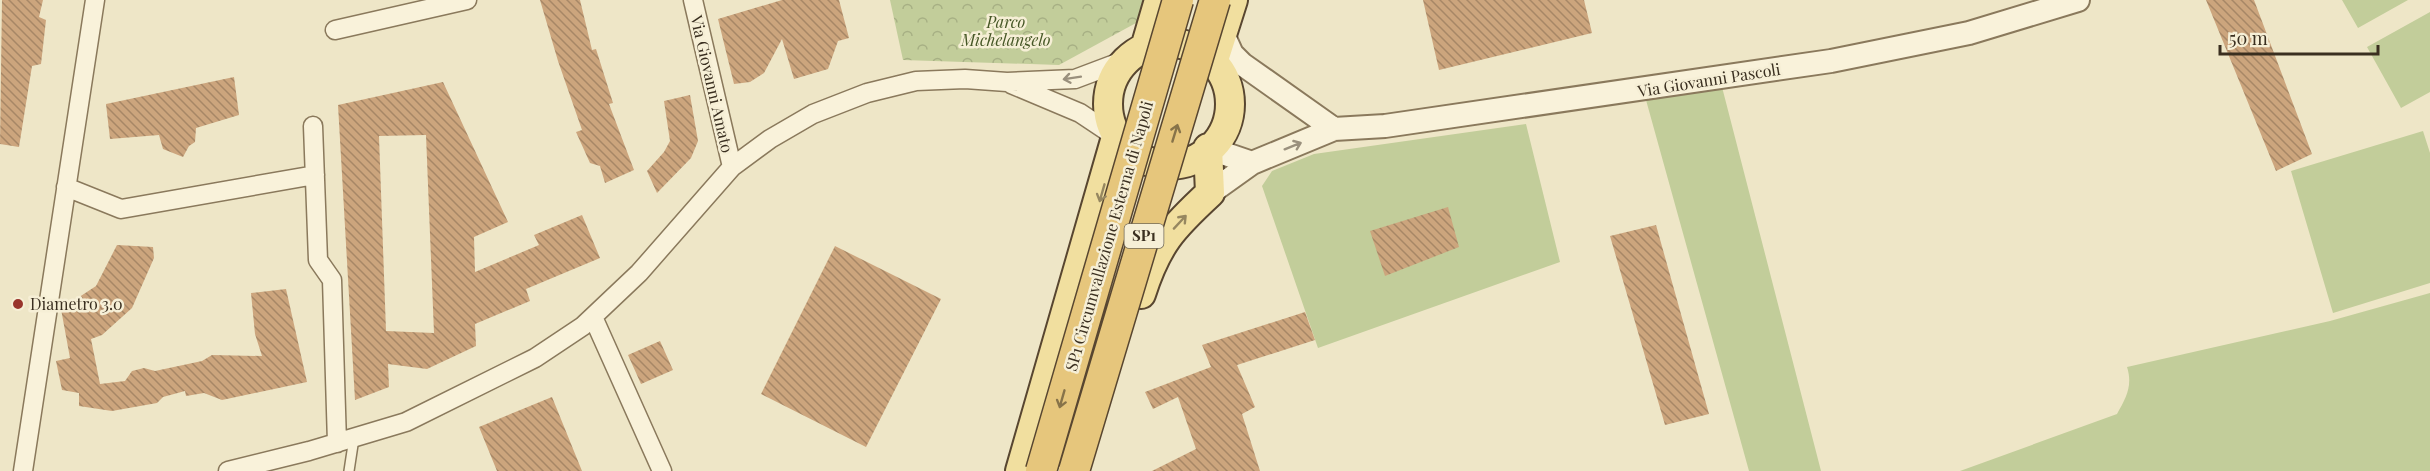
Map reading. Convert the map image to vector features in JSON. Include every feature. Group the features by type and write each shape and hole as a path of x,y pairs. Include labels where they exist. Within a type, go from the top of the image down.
{"highway":[{"name":"SP1 Circumvallazione Esterna di Napoli","path":"1041,471 1178,0"},
{"name":"SP1 Circumvallazione Esterna di Napoli","path":"1074,471 1215,0"}],"main road":[{"path":"1136,54 1162,44 1179,44 1195,49 1217,67 1228,87 1230,104 1228,122 1221,138 1191,162 1170,166 1149,163 1130,153 1116,137 1109,117 1108,96 1115,76 1136,54 1160,0"},
{"path":"1217,67 1222,34 1233,0"},
{"path":"1020,471 1116,137"},
{"path":"1087,471 1152,260 1166,236 1210,193 1208,148"}],"street":[{"path":"23,471 95,0"},
{"path":"335,30 467,0"},
{"name":"Via Giovanni Amato","path":"693,0 732,167"},
{"name":"Via Giovanni Pascoli","path":"1210,193 1252,163 1334,129 1385,126 1831,61 1969,33 2078,0"},
{"path":"1222,34 1232,54 1264,81 1334,129"},
{"path":"228,471 346,441 406,422 535,358 593,317 639,273 732,167 770,139 813,114 867,93 916,81 965,79 1007,82 1075,79 1136,54"},
{"path":"1217,67 1264,81"},
{"path":"1007,82 1080,114 1116,137"},
{"path":"313,126 318,260 332,280 346,441"},
{"path":"1208,148 1252,163"},
{"path":"66,187 121,209 315,175"},
{"path":"593,317 662,471"}],"lane":[{"path":"346,441 350,471"}],"green space":[{"name":"Parco Michelangelo","path":"890,0 1144,0 1136,23 1059,65 903,60"},
{"path":"2342,0 2408,0 2358,28"},
{"path":"2430,12 2430,92 2401,108 2367,47"},
{"path":"1722,87 1821,471 1749,471 1646,100"},
{"path":"1526,124 1560,262 1318,348 1262,186 1272,171 1314,154"},
{"path":"2423,131 2430,153 2430,283 2333,313 2291,171"},
{"path":"2430,293 2430,471 1960,471 2117,414 2129,386 2127,367 2330,321"}],"building":[{"path":"2,0 43,0 39,17 46,20 41,64 32,66 19,147 0,144"},
{"path":"540,0 580,0 592,50 596,49 613,103 609,104 634,170 605,183 600,166 590,163 576,132 582,130"},
{"path":"782,0 839,0 849,38 838,41 828,69 794,79 782,39 764,73 750,82 734,84 718,19"},
{"path":"1423,0 1584,0 1592,33 1439,70"},
{"path":"2206,0 2254,0 2312,154 2276,171"},
{"path":"234,77 239,115 196,128 195,142 189,146 183,157 163,149 159,135 110,139 106,104"},
{"path":"443,82 508,222 474,237 475,272 539,245 534,235 582,215 600,258 526,289 530,301 475,324 476,346 427,369 388,364 389,387 355,400 338,105","holes":["426,135 434,333 386,331 379,136"]},
{"path":"690,95 698,141 691,158 657,193 647,171 664,152 670,141 664,101"},
{"path":"1448,207 1459,247 1385,276 1370,231"},
{"path":"1656,225 1709,414 1665,425 1610,236"},
{"path":"117,245 153,247 154,258 132,308 102,335 91,339 100,384 125,381 132,371 144,368 155,371 202,361 212,355 262,356 255,334 251,293 286,289 307,382 222,400 204,393 186,396 185,391 163,397 157,403 112,411 79,406 79,393 62,390 56,361 70,358 61,309 96,286"},
{"path":"835,246 941,299 866,447 761,394"},
{"path":"1305,312 1315,340 1237,365 1255,407 1242,414 1260,471 1152,471 1196,449 1178,397 1153,409 1145,392 1211,367 1202,345"},
{"path":"660,341 673,370 641,384 628,355"},
{"path":"552,397 582,471 497,471 479,427"}],"place":[{"name":"Diametro 3.0","path":"18,304"}]}
